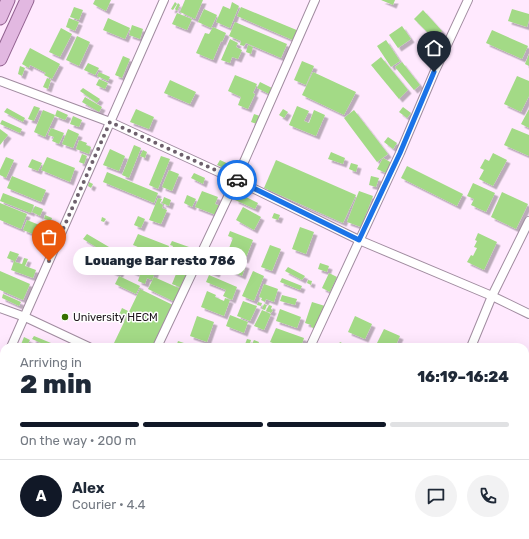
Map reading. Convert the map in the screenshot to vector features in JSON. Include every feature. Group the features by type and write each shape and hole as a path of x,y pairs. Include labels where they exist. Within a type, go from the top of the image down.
{"main road":[{"path":"0,18 8,0"},
{"path":"0,59 27,0"}],"street":[{"path":"13,343 164,0"},
{"path":"159,343 236,180 315,0"},
{"path":"312,343 400,153 434,72 468,0"},
{"path":"0,81 110,122 236,180 359,240 492,296 529,314"},
{"path":"473,343 492,296 529,221"},
{"path":"0,308 25,317 80,343"}],"building":[{"path":"95,0 111,0 106,11 93,4"},
{"path":"185,0 203,0 195,19 180,12"},
{"path":"381,0 395,0 393,5"},
{"path":"175,2 177,4 173,10 171,9"},
{"path":"232,2 239,6 230,28 216,22 223,6 230,9"},
{"path":"178,3 180,5 177,11 175,9"},
{"path":"74,7 83,10 79,20 70,17"},
{"path":"241,7 299,31 295,41 237,16"},
{"path":"204,9 217,15 211,28 198,22"},
{"path":"512,9 529,14 527,27 508,21"},
{"path":"423,10 442,31 434,39 414,19"},
{"path":"177,13 192,19 187,30 172,24"},
{"path":"69,18 79,22 75,31 66,27"},
{"path":"108,18 130,28 125,39 103,30"},
{"path":"235,22 287,44 281,58 246,43 244,46 240,45 241,41 229,36"},
{"path":"132,25 143,29 140,39 129,35"},
{"path":"402,26 411,39 398,48 389,35"},
{"path":"213,27 226,33 213,60 196,53 205,33 209,34"},
{"path":"61,28 72,34 60,57 49,52"},
{"path":"492,30 528,46 522,59 486,43"},
{"path":"77,36 90,42 79,66 66,60"},
{"path":"230,39 238,43 236,47 242,50 238,59 232,57 230,63 221,60"},
{"path":"386,40 400,61 391,67 377,46"},
{"path":"248,45 253,47 251,54 246,52"},
{"path":"30,48 60,64 52,79 44,75 46,73 30,65 29,68 22,64"},
{"path":"529,54 529,66 525,64"},
{"path":"123,56 130,59 122,78 115,75"},
{"path":"381,57 408,90 399,99 371,65"},
{"path":"302,61 314,66 306,85 294,80"},
{"path":"402,62 420,85 414,90 395,67"},
{"path":"88,63 99,68 95,75 84,70"},
{"path":"20,66 25,68 22,76 18,74"},
{"path":"99,72 110,77 108,81 97,76"},
{"path":"313,72 356,92 344,115 302,95"},
{"path":"235,75 257,84 253,93 255,94 248,109 238,105 241,97 228,91"},
{"path":"517,76 529,81 529,96 521,112 504,104"},
{"path":"47,78 51,80 48,89 43,87"},
{"path":"99,79 108,83 105,89 96,85"},
{"path":"170,80 196,92 190,104 164,93"},
{"path":"260,82 272,88 269,94 257,88"},
{"path":"83,88 100,99 97,103 80,91"},
{"path":"85,97 102,107 99,112 82,102"},
{"path":"34,106 40,108 34,121 28,119"},
{"path":"297,106 309,111 304,121 309,123 314,110 325,115 316,136 289,125"},
{"path":"403,107 411,113 407,118 399,112"},
{"path":"7,108 25,118 23,122 4,112"},
{"path":"136,109 154,117 149,129 130,122"},
{"path":"283,109 288,112 284,118 279,115"},
{"path":"529,109 529,128 521,124"},
{"path":"43,110 55,115 45,137 34,132"},
{"path":"57,110 68,115 65,120 55,116"},
{"path":"354,110 388,154 377,162 344,118"},
{"path":"254,114 260,116 257,124 251,122"},
{"path":"73,116 82,120 79,127 70,124"},
{"path":"2,120 22,129 20,133 0,124"},
{"path":"51,128 64,133 59,144 52,141 54,137 48,135"},
{"path":"512,128 529,135 529,156 504,145"},
{"path":"0,129 8,135 0,145"},
{"path":"68,129 79,134 73,148 62,144"},
{"path":"388,137 397,143 393,149 384,142"},
{"path":"79,140 87,143 86,145 91,147 89,154 76,149"},
{"path":"134,145 141,148 129,178 122,175"},
{"path":"110,149 125,156 119,171 103,165"},
{"path":"143,150 147,152 145,158 140,156"},
{"path":"331,152 345,158 343,164 328,159"},
{"path":"493,153 507,160 493,186 479,179 484,170 480,168 485,159 489,161"},
{"path":"82,154 87,156 84,164 79,162"},
{"path":"161,156 170,159 158,189 149,185"},
{"path":"6,157 14,160 6,178 0,175 0,170"},
{"path":"47,157 75,168 70,182 41,170"},
{"path":"383,158 392,163 386,173 377,169"},
{"path":"32,159 42,163 38,171 28,167"},
{"path":"220,160 233,166 230,171 217,165"},
{"path":"276,160 356,195 343,223 264,188"},
{"path":"351,163 358,165 356,172 349,169"},
{"path":"407,166 463,194 457,206 401,178"},
{"path":"169,170 179,174 172,191 162,187"},
{"path":"107,172 158,193 154,203 103,182"},
{"path":"194,173 205,178 203,184 191,178"},
{"path":"12,176 46,190 41,202 7,188"},
{"path":"371,176 379,178 376,187 369,185"},
{"path":"89,182 93,184 91,188 88,186"},
{"path":"473,183 495,193 486,212 471,205 474,199 467,196"},
{"path":"202,191 218,197 215,204 220,206 216,215 195,207"},
{"path":"359,191 373,196 361,227 347,222"},
{"path":"502,192 528,204 516,229 491,217"},
{"path":"3,193 34,205 31,213 0,201"},
{"path":"238,193 258,203 255,209 235,200"},
{"path":"187,195 196,199 192,207 184,203"},
{"path":"164,197 171,200 169,206 162,203"},
{"path":"158,198 162,199 160,203 163,205 162,208 167,210 161,224 149,220"},
{"path":"0,203 27,214 21,229 0,220"},
{"path":"35,206 43,209 40,216 32,212"},
{"path":"243,207 261,217 254,230 236,220"},
{"path":"274,213 280,215 278,220 272,218"},
{"path":"45,215 52,218 51,221 44,219"},
{"path":"138,216 145,219 141,228 134,225"},
{"path":"102,217 106,219 104,222 101,221"},
{"path":"27,220 54,231 50,241 23,230"},
{"path":"300,227 314,232 306,254 292,249"},
{"path":"230,231 253,240 245,260 227,253 233,238 228,236"},
{"path":"478,233 497,242 484,270 467,262 471,255 473,256 477,248 474,247 477,241 475,240"},
{"path":"87,234 109,247 106,253 83,239"},
{"path":"138,234 169,246 165,258 133,245"},
{"path":"172,241 189,247 180,269 166,263 173,246 170,245"},
{"path":"270,245 281,249 272,271 261,267"},
{"path":"10,251 19,254 15,262 22,264 24,258 28,259 25,266 36,270 33,278 11,270 14,261 7,258"},
{"path":"110,252 126,260 119,275 102,267"},
{"path":"215,253 224,256 216,274 208,271"},
{"path":"132,255 158,265 152,280 147,278 145,284 138,281 140,275 126,269"},
{"path":"226,257 246,265 242,276 222,267"},
{"path":"320,263 329,266 327,272 318,269"},
{"path":"288,267 305,276 302,280 285,271"},
{"path":"178,269 188,273 182,288 172,284"},
{"path":"0,271 30,284 23,300 0,290"},
{"path":"253,271 264,276 254,301 242,296"},
{"path":"329,273 337,277 330,292 322,288"},
{"path":"209,275 237,287 232,300 223,296 226,290 206,282"},
{"path":"119,276 140,286 136,294 115,284"},
{"path":"154,277 181,289 175,302 148,289"},
{"path":"282,278 302,286 300,290 280,282"},
{"path":"308,280 312,281 311,285 307,283"},
{"path":"264,284 278,289 274,302 266,299 265,302 259,297"},
{"path":"140,289 175,306 157,343 114,343"},
{"path":"207,291 224,301 225,298 230,300 224,316 201,307"},
{"path":"3,294 21,302 19,306 2,298"},
{"path":"282,295 297,299 295,305 280,301"},
{"path":"243,301 257,306 250,321 237,316"},
{"path":"258,302 262,303 261,306 257,305"},
{"path":"312,302 325,306 316,329 305,323"},
{"path":"264,304 267,305 265,310 262,309"},
{"path":"269,305 272,306 271,309 273,310 271,313 266,311"},
{"path":"122,308 128,311 124,320 118,317"},
{"path":"280,309 301,317 297,328 276,321"},
{"path":"262,310 271,314 264,330 254,326"},
{"path":"230,315 248,322 244,333 226,326"},
{"path":"197,316 214,322 207,342 190,336"},
{"path":"355,316 372,324 365,339 348,332"},
{"path":"276,328 304,338 302,343 270,342"},
{"path":"384,329 400,336 397,343 377,343"},
{"path":"34,336 51,343 41,343 32,339"},
{"path":"24,337 30,340 28,343 22,343"},
{"path":"247,339 251,340 250,343 246,343"},
{"path":"254,340 259,342 259,343 252,343"}],"way so far":[{"path":"49,261 110,122 237,180"}],"place":[{"name":"Louange Bar resto 786","path":"49,261"},
{"name":"University HECM","path":"65,317"}],"route":[{"path":"237,180 359,240 400,153 434,72"}]}
